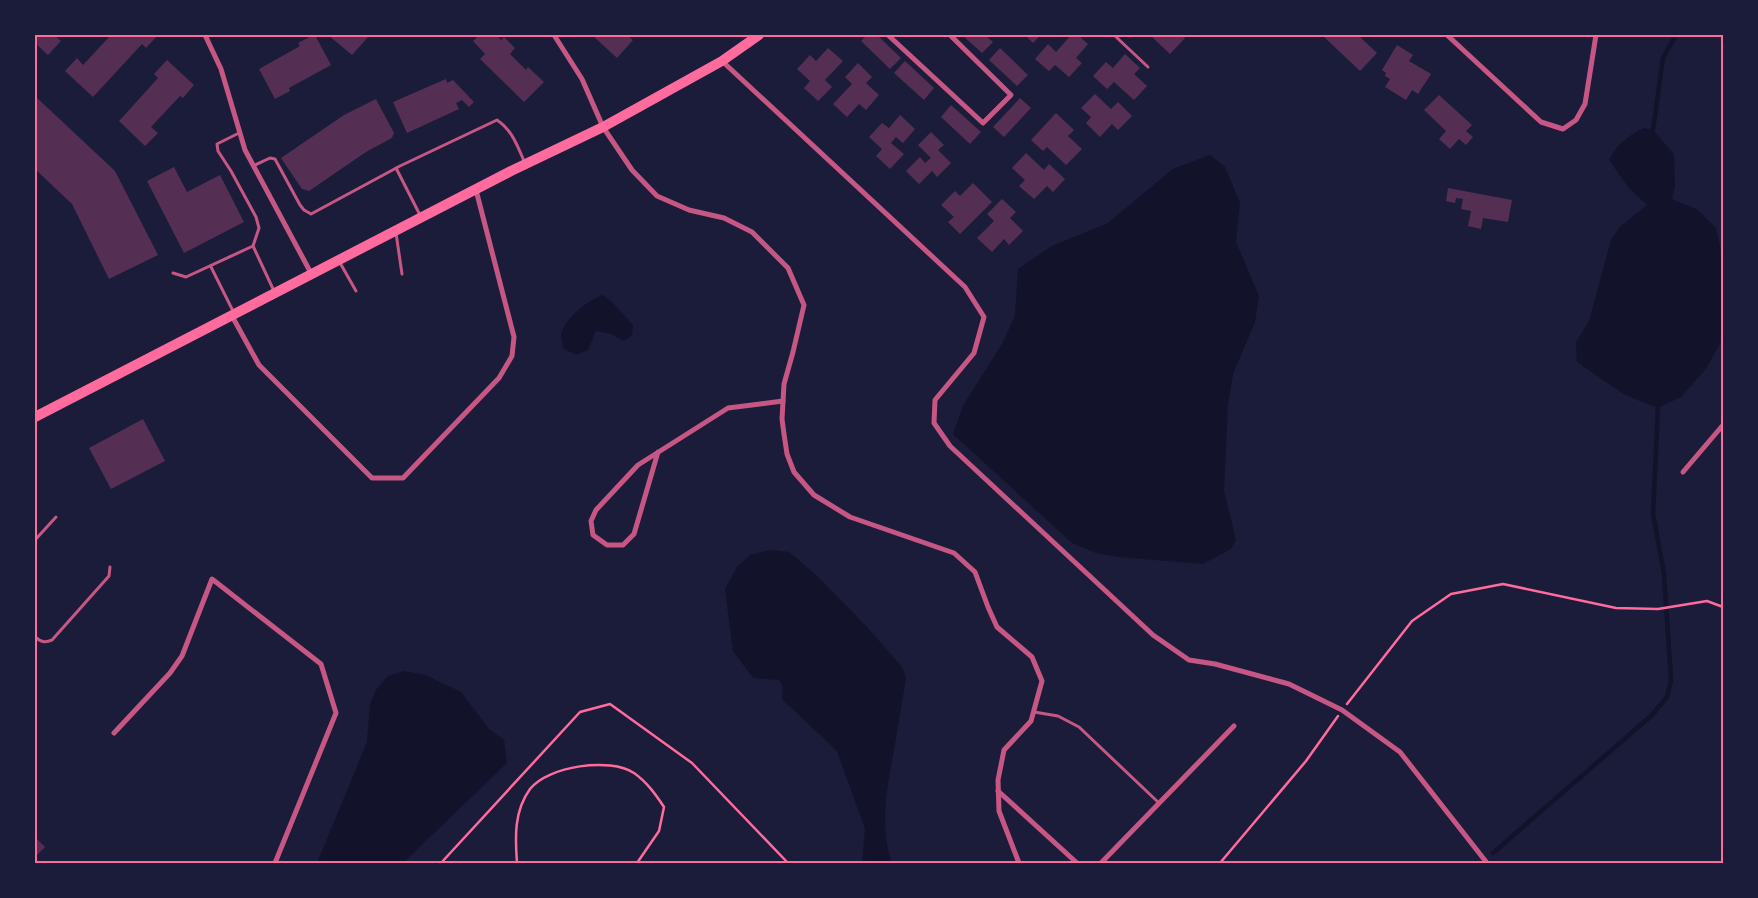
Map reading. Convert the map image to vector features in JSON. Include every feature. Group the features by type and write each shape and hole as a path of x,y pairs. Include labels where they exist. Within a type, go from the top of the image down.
{"main road":[{"path":"35,417 526,164 603,127 722,61 758,35"}],"street":[{"path":"205,35 221,69 245,150 312,274"},
{"path":"554,35 582,79 603,127 632,170 657,196 689,210 724,218 752,232 788,268 804,305 784,384 782,419 787,454 794,472 814,495 850,517 954,553 975,572 997,627 1032,657 1042,681 1034,712 1031,721 1004,750 998,780 999,811 1019,863"},
{"path":"888,35 983,123 1011,95 950,35"},
{"path":"1447,35 1541,122 1563,128 1576,120 1585,104 1596,35"},
{"path":"722,61 966,287 984,317 974,353 935,400 934,423 950,446 1153,635 1188,660 1215,664 1289,684 1342,710 1400,752 1487,863"},
{"path":"233,315 259,366 372,478 403,478 499,378 512,356 514,337 476,190"},
{"path":"658,452 634,534 623,545 607,545 593,535 591,521 596,510 638,465 658,452 728,408 783,401"},
{"path":"1683,472 1723,425"},
{"path":"114,733 170,673 182,656 212,579 321,664 336,713 275,863"},
{"path":"1101,863 1234,726"},
{"path":"998,791 1076,863"}],"lane":[{"path":"1114,35 1148,67"},
{"path":"253,166 270,158 275,159 300,205 311,214 396,168 497,120 504,124 511,133 526,164"},
{"path":"239,133 217,144 218,151 256,216 259,228 253,246 275,293"},
{"path":"396,168 421,218"},
{"path":"395,232 402,274"},
{"path":"173,273 186,277 253,246"},
{"path":"339,261 356,290"},
{"path":"210,267 233,315"},
{"path":"35,540 56,516"},
{"path":"35,637 40,641 47,642 52,640 109,576 110,567"},
{"path":"1034,712 1058,716 1079,728 1158,803"}],"path":[{"path":"1220,863 1306,761 1342,710 1412,621 1451,594 1503,584 1616,608 1658,609 1706,601 1723,607"},
{"path":"441,863 580,712 610,704 692,764 788,863"},
{"path":"518,863 516,818 530,790 542,778 558,770 580,766 611,766 633,772 654,791 664,808 659,831 637,863"}],"shaded area":[{"path":"1644,128 1653,130 1674,154 1675,186 1672,199 1698,210 1716,228 1723,259 1723,339 1705,370 1681,397 1658,408 1625,395 1577,362 1576,342 1589,321 1611,240 1620,227 1647,205 1628,187 1609,160 1624,141"},
{"path":"1210,155 1225,167 1240,203 1236,242 1259,296 1255,322 1233,374 1228,405 1224,491 1236,540 1231,549 1203,564 1119,557 1096,553 1072,543 953,434 964,404 1002,344 1015,316 1018,269 1052,246 1108,223 1173,169"},
{"path":"603,295 633,325 632,335 624,341 611,334 596,331 588,350 576,355 563,348 561,336 566,323 590,301"},
{"path":"770,550 789,552 816,575 866,626 902,667 906,678 889,778 885,821 888,849 892,863 862,863 865,829 837,751 782,699 783,687 779,680 753,678 733,651 725,589 737,567 750,555"},
{"path":"404,671 425,675 461,692 489,729 504,740 507,763 403,863 317,863 367,742 370,704 376,690 388,676"}],"building":[{"path":"35,35 56,35 61,41 48,55 35,43"},
{"path":"111,35 158,35 146,48 142,44 93,97 65,71 77,58 83,65"},
{"path":"315,35 331,65 289,88 290,91 275,99 259,69 300,46 298,43"},
{"path":"328,35 370,35 352,55"},
{"path":"479,35 496,35 501,40 504,37 515,48 510,54 526,70 528,67 544,82 524,102 480,59 485,54 473,41"},
{"path":"592,35 627,35 633,40 617,58"},
{"path":"867,35 877,35 901,58 890,69 861,41"},
{"path":"962,35 985,35 993,42 982,53"},
{"path":"1025,35 1041,35 1033,43"},
{"path":"1071,35 1078,35 1088,44 1076,58 1082,63 1069,77 1055,65 1049,71 1035,59 1048,44 1056,52"},
{"path":"1152,35 1182,35 1185,38 1170,54"},
{"path":"1322,35 1358,35 1377,53 1360,71"},
{"path":"1397,45 1413,55 1409,61 1431,74 1418,94 1412,90 1406,100 1385,87 1390,79 1385,76 1386,73 1382,70"},
{"path":"828,48 843,61 825,80 832,87 818,101 804,88 810,81 797,69 810,55 816,61"},
{"path":"1000,48 1028,75 1017,86 989,60"},
{"path":"1125,54 1140,68 1134,74 1147,86 1134,100 1114,82 1107,89 1093,76 1106,62 1113,68"},
{"path":"167,60 194,85 183,98 180,96 151,127 158,133 145,146 119,121 158,78 154,74"},
{"path":"905,61 934,88 924,100 894,73"},
{"path":"858,63 872,77 866,83 879,95 866,110 859,104 847,117 833,104 852,84 845,77"},
{"path":"446,79 447,83 453,80 474,102 469,107 462,100 456,103 459,109 407,133 393,102"},
{"path":"1095,94 1111,109 1118,102 1132,116 1118,130 1112,124 1100,137 1086,123 1091,117 1081,108"},
{"path":"1439,95 1472,125 1466,131 1473,137 1466,145 1459,139 1450,149 1439,139 1446,131 1424,110"},
{"path":"35,96 115,171 158,255 109,279 72,204 35,169"},
{"path":"1020,98 1031,108 1004,137 993,127"},
{"path":"376,99 394,133 392,138 366,152 309,191 302,189 281,158 344,115"},
{"path":"951,105 981,132 970,144 941,117"},
{"path":"1056,113 1074,130 1068,136 1082,149 1066,165 1047,147 1043,151 1031,140"},
{"path":"900,115 915,129 903,143 896,137 891,143 904,154 890,169 876,156 882,149 869,137 882,123 889,128"},
{"path":"931,132 944,145 938,150 951,163 937,177 932,171 919,184 906,171 920,157 925,163 931,158 918,145"},
{"path":"1026,153 1044,170 1049,164 1065,179 1053,192 1047,186 1034,199 1019,186 1025,180 1012,168"},
{"path":"174,167 187,192 220,175 244,222 184,253 147,181"},
{"path":"973,183 992,202 960,234 948,222 954,217 941,205 955,191 960,196"},
{"path":"1448,188 1512,200 1508,222 1483,218 1481,229 1468,226 1471,211 1461,209 1463,199 1456,198 1455,203 1446,201"},
{"path":"1002,199 1016,212 1010,218 1023,231 1009,245 1004,239 992,252 977,238 994,221 987,214"},
{"path":"143,419 165,461 111,489 89,448"},
{"path":"35,837 45,847 35,857"}],"waterway":[{"path":"1653,130 1663,58 1676,35"},
{"path":"1493,853 1652,715 1667,697 1671,680 1664,574 1653,513 1658,408"}]}
